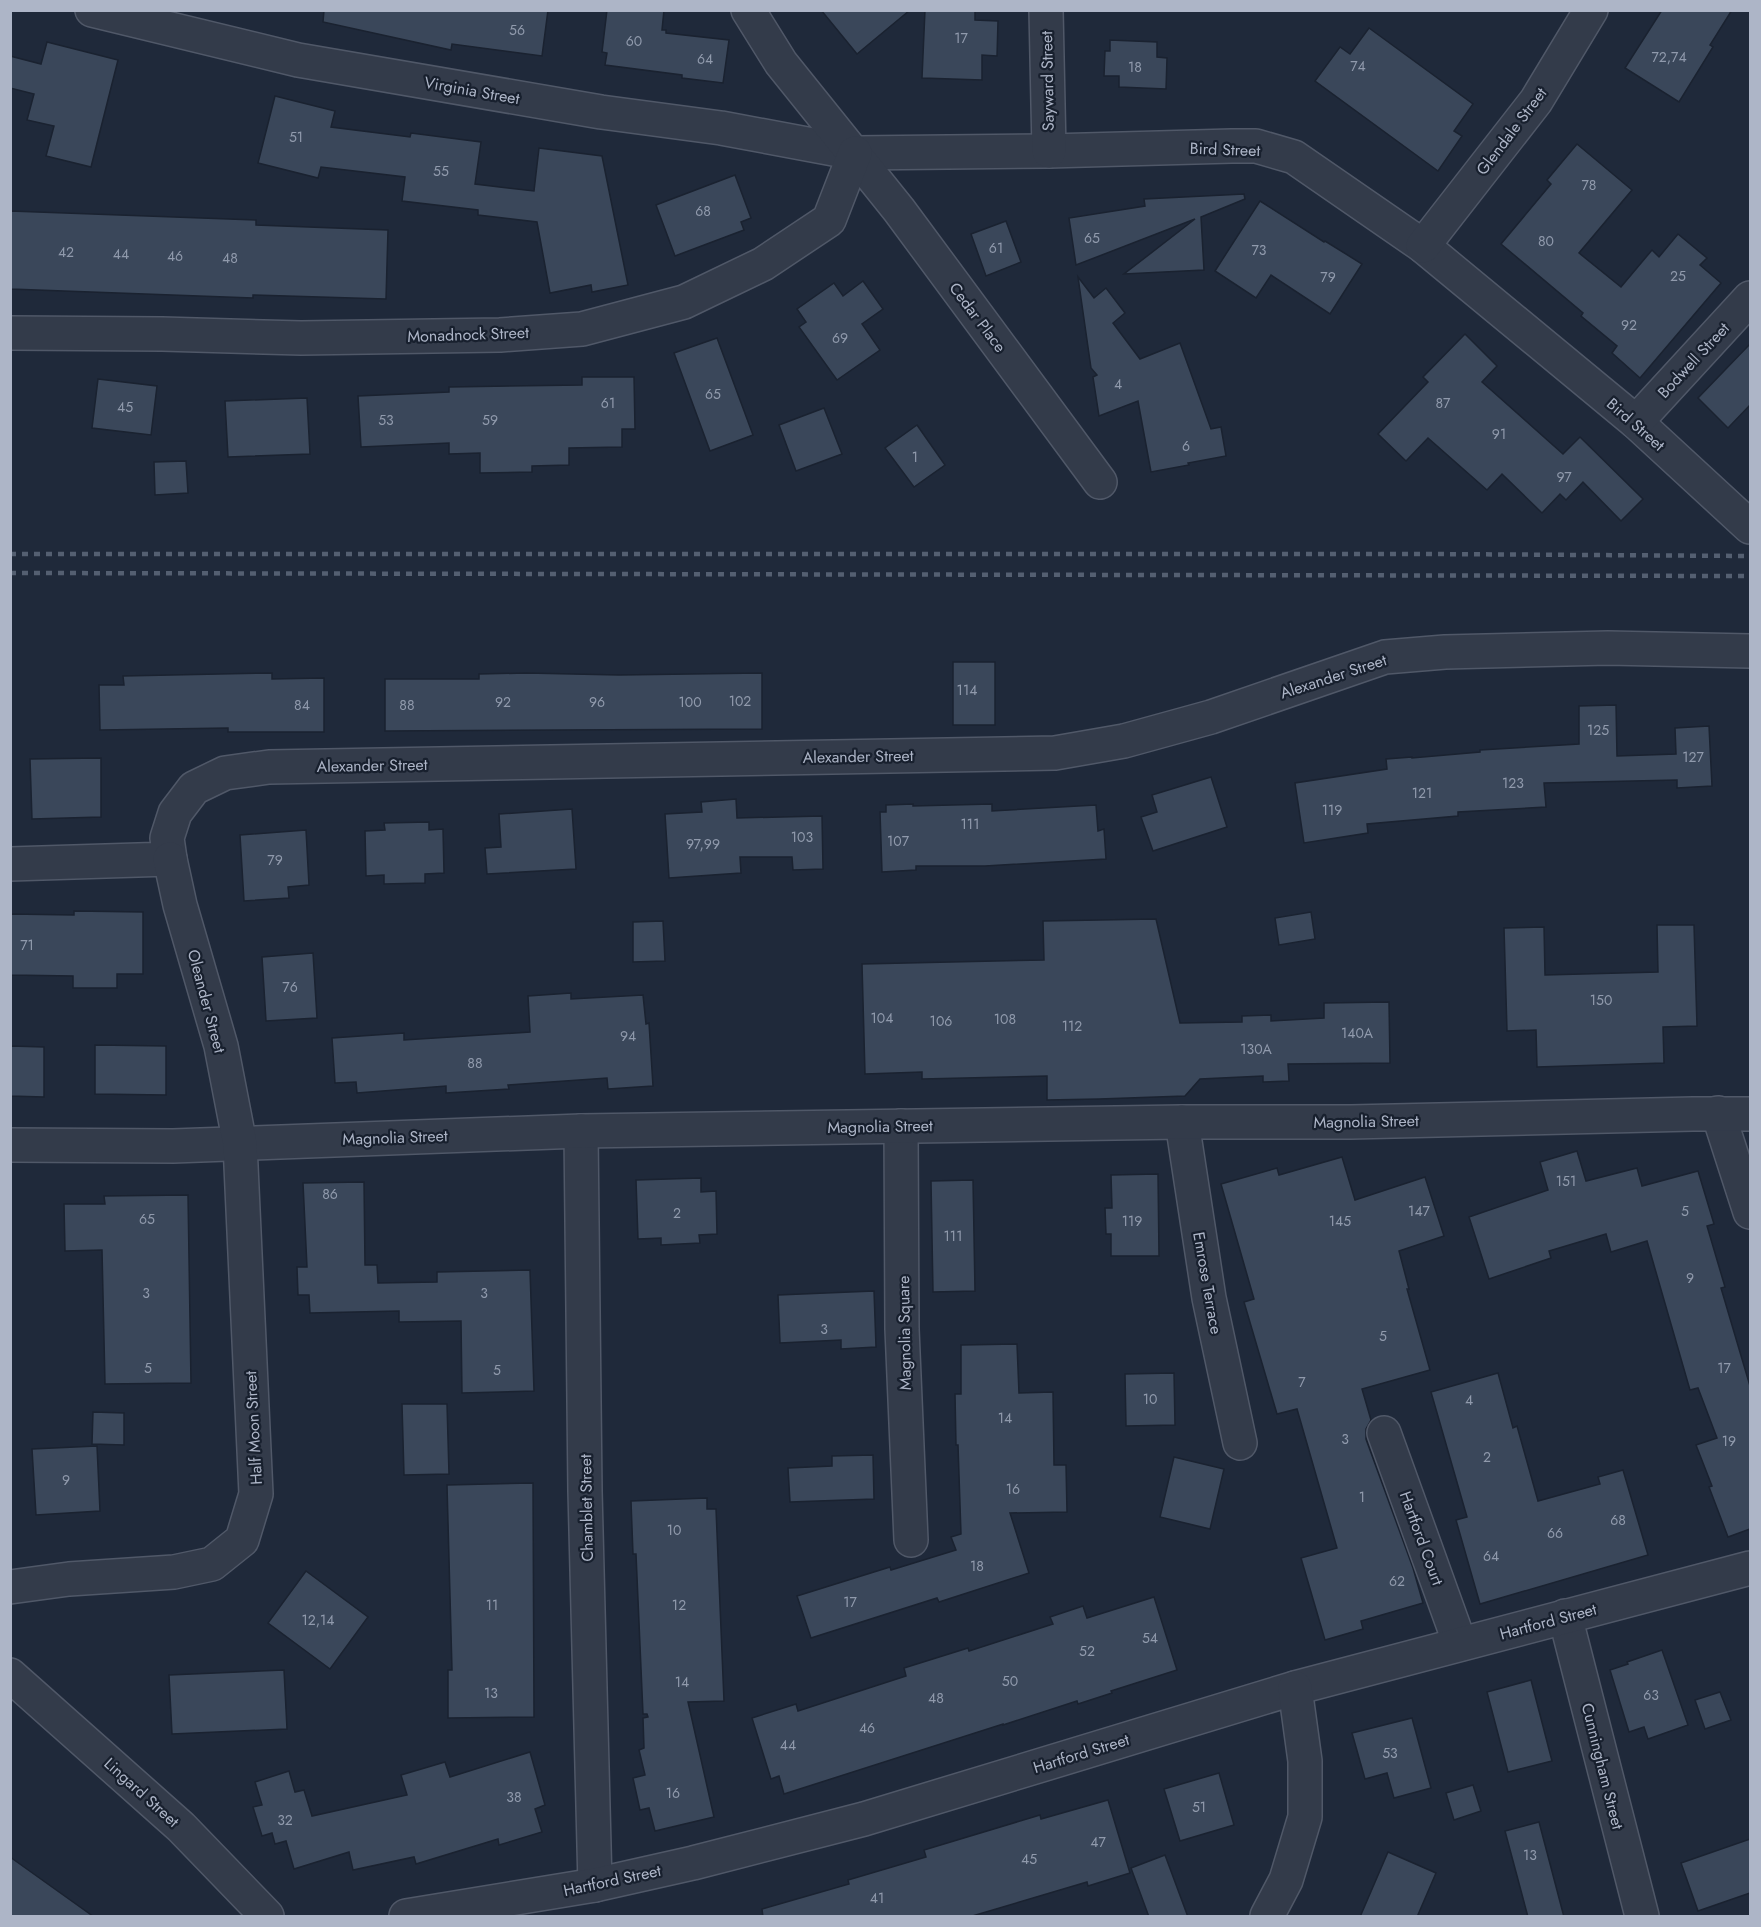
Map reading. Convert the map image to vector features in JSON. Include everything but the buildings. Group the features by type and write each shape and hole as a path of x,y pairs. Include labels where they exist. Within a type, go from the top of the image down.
{"street":[{"name":"Virginia Street","path":"92,10 298,60 601,112 721,128 855,153"},
{"path":"747,10 781,63 855,153"},
{"name":"Sayward Street","path":"1046,10 1049,151"},
{"name":"Glendale Street","path":"1423,246 1536,101 1591,10"},
{"name":"Bird Street","path":"855,153 1256,146 1294,157 1423,246 1636,422 1750,527"},
{"name":"Monadnock Street","path":"10,333 302,338 500,335 582,329 684,302 763,264 829,220 855,153"},
{"name":"Cedar Place","path":"855,153 1100,482"},
{"name":"Bodwell Street","path":"1636,422 1750,298"},
{"name":"Alexander Street","path":"171,859 167,838 175,813 194,788 225,773 269,767 1054,753 1124,741 1211,717 1385,657 1445,652 1608,648 1750,651"},
{"path":"10,864 171,859"},
{"name":"Oleander Street","path":"171,859 180,905 220,1046 240,1144"},
{"path":"1718,1113 1750,1212"},
{"name":"Magnolia Street","path":"10,1145 173,1146 581,1131 1182,1122 1351,1122 1750,1114"},
{"name":"Emrose Terrace","path":"1182,1122 1209,1298 1240,1443"},
{"name":"Magnolia Square","path":"901,1126 903,1329 911,1540"},
{"name":"Chamblet Street","path":"581,1131 585,1491 595,1885"},
{"name":"Half Moon Street","path":"10,1587 174,1572 212,1564 242,1540 256,1494 240,1144"},
{"name":"Hartford Court","path":"1384,1433 1460,1644"},
{"name":"Hartford Street","path":"406,1917 595,1885 693,1863 864,1819 1295,1688 1750,1568"},
{"name":"Cunningham Street","path":"1565,1616 1641,1917"},
{"name":"Lingard Street","path":"10,1675 181,1827 267,1917"},
{"path":"1267,1917 1286,1880 1305,1817 1305,1761 1295,1688"}],"railway":[{"path":"10,554 1750,556"},
{"path":"10,573 1750,576"}]}
